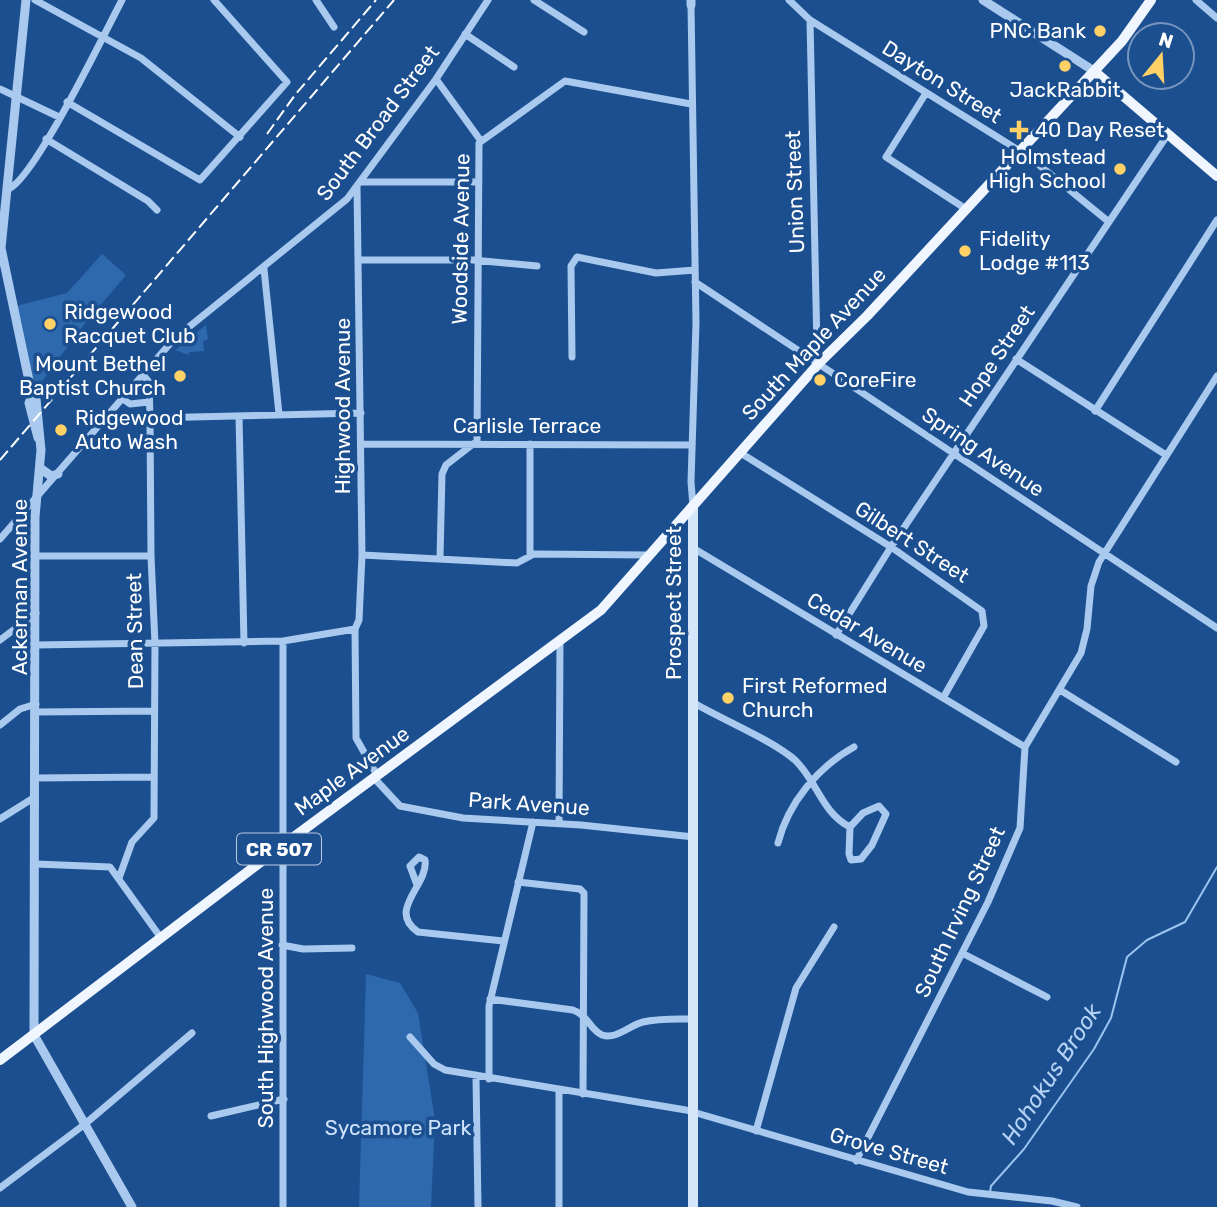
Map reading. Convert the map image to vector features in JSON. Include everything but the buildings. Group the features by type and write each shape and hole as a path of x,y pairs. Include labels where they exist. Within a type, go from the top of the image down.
{"main road":[{"name":"CR 507","path":"1094,71 1125,38 1151,0"},
{"path":"1094,71 1217,176"},
{"name":"South Maple Avenue","path":"560,641 601,610 820,362 1094,71"},
{"name":"Prospect Street","path":"693,506 693,1207"},
{"name":"Maple Avenue","path":"0,1060 283,845 560,641"}],"street":[{"name":"Ackerman Avenue","path":"26,0 1,238 1,262 32,395 36,399 41,446 35,556 34,1035"},
{"path":"35,0 141,58 240,136"},
{"path":"8,189 20,182 46,139 122,0"},
{"path":"67,102 200,180 287,82 214,0"},
{"path":"316,0 334,27"},
{"name":"South Broad Street","path":"0,539 36,501 174,339 330,216 358,185 436,79 488,0"},
{"path":"534,0 584,32"},
{"path":"983,0 1094,71"},
{"path":"1196,0 1217,18"},
{"name":"Prospect Street","path":"690,2 695,270 693,506"},
{"name":"Dayton Street","path":"793,2 810,20 1021,151 1109,222"},
{"name":"Union Street","path":"810,20 816,318 820,362"},
{"path":"465,34 514,67"},
{"path":"436,79 481,141"},
{"name":"Woodside Avenue","path":"475,443 481,141 565,81 691,104"},
{"path":"0,89 59,117"},
{"path":"926,93 886,158 966,209"},
{"name":"Hope Street","path":"836,635 891,547 1168,134"},
{"path":"46,139 148,201 157,210"},
{"path":"358,185 479,182"},
{"name":"Highwood Avenue","path":"358,185 362,555 356,627 356,738 376,777"},
{"path":"1096,411 1217,220"},
{"path":"572,357 571,266 577,257 656,273 695,270"},
{"path":"360,260 479,261 537,266"},
{"path":"264,269 279,414"},
{"name":"Spring Avenue","path":"695,282 820,362 953,454 1217,628"},
{"path":"1016,359 1166,455"},
{"name":"Dean Street","path":"119,878 132,842 154,818 155,645 150,418 149,382 143,375"},
{"name":"South Irving Street","path":"856,1161 962,953 1020,828 1024,747 1081,653 1087,629 1091,586 1104,552 1217,376"},
{"path":"122,399 130,404 149,402"},
{"path":"150,418 361,413"},
{"path":"239,416 244,643"},
{"path":"440,558 442,474 446,465 475,443"},
{"path":"530,443 530,555"},
{"name":"Carlisle Terrace","path":"361,444 692,445"},
{"name":"Gilbert Street","path":"738,452 891,547 978,607 984,615 982,631 943,698"},
{"path":"40,468 47,475 58,474"},
{"name":"Cedar Avenue","path":"693,548 1024,747"},
{"path":"362,555 517,563 530,555 649,555"},
{"path":"35,556 151,556"},
{"path":"0,640 36,613"},
{"path":"36,645 283,641 356,627"},
{"name":"South Highwood Avenue","path":"283,641 283,1207"},
{"path":"559,823 560,641"},
{"path":"1060,690 1176,762"},
{"path":"694,704 793,758 811,780 830,812 850,827"},
{"path":"0,725 20,709 154,711"},
{"path":"778,843 787,817 811,780 854,747"},
{"path":"35,778 154,777"},
{"name":"Park Avenue","path":"376,777 378,785 400,806 463,817 559,823 694,837"},
{"path":"0,819 35,797"},
{"path":"874,807 882,807 886,812 872,845 858,860 851,860 849,854 850,827 874,807"},
{"path":"489,1079 490,999 533,822"},
{"path":"36,864 110,867 161,938"},
{"path":"518,882 580,889 584,893 583,1094"},
{"path":"417,885 408,901 406,914 410,924 418,932 503,941"},
{"path":"756,1131 796,988 834,927"},
{"path":"282,945 303,949 352,948"},
{"path":"962,953 1047,997"},
{"path":"490,999 573,1010 585,1016 596,1031 610,1036 643,1022 693,1019"},
{"path":"0,1188 85,1124 192,1032"},
{"path":"34,1035 132,1207"},
{"name":"Grove Street","path":"410,1037 439,1068 476,1077 695,1112 856,1161 980,1193 1077,1207"},
{"path":"476,1077 478,1207"},
{"path":"559,1090 559,1207"},
{"path":"211,1116 284,1099"}],"green space":[{"name":"Ridgewood Racquet Club","path":"102,254 126,275 83,326 32,395 12,307 67,293"},
{"path":"206,325 208,339 203,341 204,351 189,352 189,355 175,350"},
{"name":"Sycamore Park","path":"366,974 400,983 418,1013 435,1120 431,1207 359,1207"}],"waterway":[{"name":"Hohokus Brook","path":"990,1192 991,1186 1024,1149 1094,1049 1111,1018 1127,957 1147,940 1185,922 1217,867"}],"railway":[{"path":"267,134 295,95 376,0"},
{"path":"0,460 394,0"}],"place":[{"name":"PNC Bank","path":"1100,31"},
{"name":"JackRabbit","path":"1065,66"},
{"name":"40 Day Reset","path":"1019,130"},
{"name":"Holmstead High School","path":"1120,169"},
{"name":"Fidelity Lodge #113","path":"965,251"},
{"name":"Ridgewood Racquet Club","path":"50,324"},
{"name":"Mount Bethel Baptist Church","path":"180,376"},
{"name":"CoreFire","path":"820,380"},
{"name":"Ridgewood Auto Wash","path":"61,430"},
{"name":"First Reformed Church","path":"728,698"}]}
